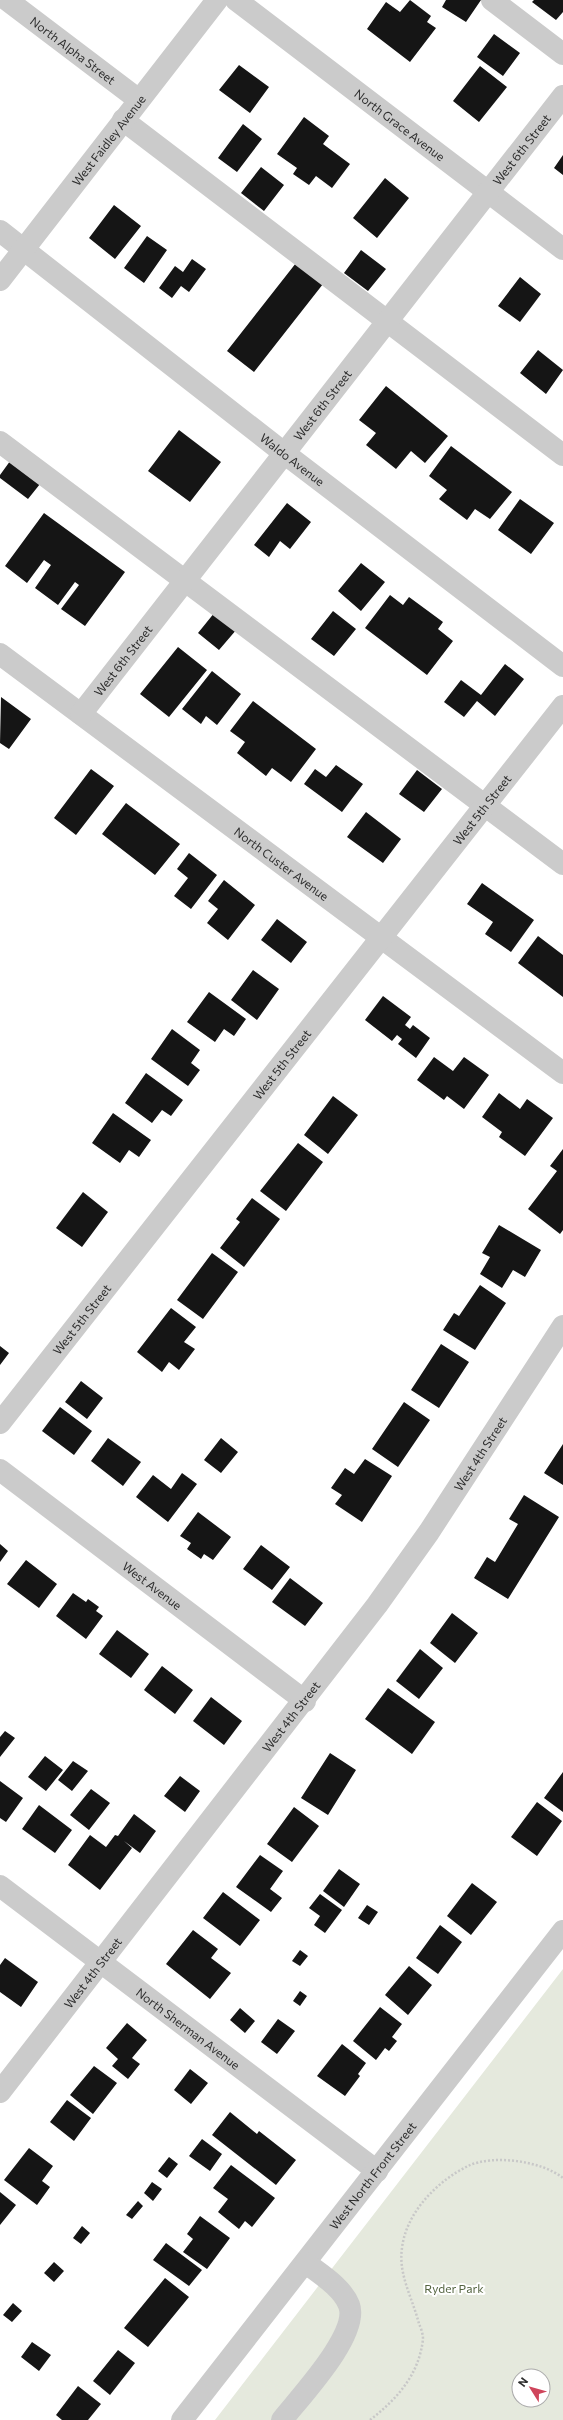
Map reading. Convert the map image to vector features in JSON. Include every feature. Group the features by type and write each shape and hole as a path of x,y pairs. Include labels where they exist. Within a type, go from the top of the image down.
{"street":[{"name":"North Alpha Street","path":"7,0 139,100"},
{"name":"West Faidley Avenue","path":"0,280 217,0"},
{"name":"North Grace Avenue","path":"236,0 563,249"},
{"path":"492,0 563,54"},
{"name":"West 6th Street","path":"81,714 563,96"},
{"path":"123,120 563,455"},
{"name":"Waldo Avenue","path":"0,231 25,248 284,453 563,666"},
{"path":"0,442 563,864"},
{"name":"North Custer Avenue","path":"0,654 563,1073"},
{"name":"West 5th Street","path":"0,1423 563,706"},
{"name":"West 4th Street","path":"0,2092 304,1701 429,1532 563,1326"},
{"name":"West Avenue","path":"0,1470 304,1701"},
{"name":"North Sherman Avenue","path":"0,1886 377,2171"},
{"name":"West North Front Street","path":"182,2420 563,1932"},
{"path":"282,2420 342,2342 350,2321 349,2305 337,2289 306,2263"}],"path":[{"path":"370,2420 390,2405 406,2386 423,2338 404,2278 402,2248 411,2220 433,2189 468,2166 502,2160 529,2163 557,2174 563,2178"}],"green space":[{"name":"Ryder Park","path":"563,1969 563,2420 215,2420"}],"building":[{"path":"410,0 431,16 427,22 436,28 410,62 367,29 386,2 400,12"},
{"path":"446,0 481,0 466,22 442,7"},
{"path":"534,0 563,0 563,12 556,20 532,2"},
{"path":"494,34 520,53 503,76 477,57"},
{"path":"239,65 269,87 250,113 219,90"},
{"path":"480,66 507,87 479,122 453,101"},
{"path":"304,117 329,136 323,144 350,164 332,188 316,176 309,185 293,174 297,168 277,154"},
{"path":"243,124 262,139 237,172 218,158"},
{"path":"563,155 563,175 554,168"},
{"path":"261,167 284,185 264,211 241,193"},
{"path":"385,178 409,198 377,238 353,218"},
{"path":"114,205 141,226 115,259 89,238"},
{"path":"147,236 167,250 144,283 124,268"},
{"path":"361,250 386,269 368,291 344,273"},
{"path":"192,259 206,269 189,292 181,286 172,298 159,288 175,266 183,272"},
{"path":"296,263 323,284 254,372 227,351"},
{"path":"520,277 541,294 520,322 498,306"},
{"path":"538,350 563,370 546,394 520,373"},
{"path":"386,386 448,436 425,463 411,451 396,469 366,445 376,433 359,420"},
{"path":"179,430 221,462 190,502 148,471"},
{"path":"451,446 512,492 490,519 475,509 467,520 439,499 447,490 429,476"},
{"path":"13,457 44,479 28,499 0,478 0,475"},
{"path":"520,499 554,523 531,554 498,530"},
{"path":"287,503 311,522 290,549 280,541 269,557 254,545"},
{"path":"44,513 125,572 85,626 61,609 79,585 75,582 58,605 35,588 51,565 44,560 27,583 5,566"},
{"path":"361,563 385,582 361,611 338,591"},
{"path":"390,595 403,605 409,597 443,622 438,629 453,641 427,675 365,628"},
{"path":"333,611 356,629 334,656 311,639"},
{"path":"215,612 237,629 219,650 198,633"},
{"path":"178,647 207,670 169,717 140,694"},
{"path":"505,664 524,679 495,716 477,701 464,717 444,702 461,680 481,695"},
{"path":"212,671 241,694 217,725 206,716 201,724 182,709"},
{"path":"1,697 31,719 9,749 0,743"},
{"path":"253,701 316,749 291,782 272,768 266,776 237,753 245,742 230,731"},
{"path":"336,765 363,784 342,812 304,784 315,769 326,777"},
{"path":"91,769 114,786 76,835 54,818"},
{"path":"417,770 442,789 424,812 399,794"},
{"path":"126,803 180,844 155,875 102,834"},
{"path":"366,812 401,839 383,863 347,837"},
{"path":"189,853 217,875 191,909 174,896 188,878 177,869"},
{"path":"224,880 255,905 228,940 207,923 218,909 208,901"},
{"path":"482,883 534,920 511,952 485,934 493,922 467,904"},
{"path":"277,919 307,942 291,963 261,940"},
{"path":"538,936 563,955 563,997 518,963"},
{"path":"253,970 279,989 257,1020 231,1000"},
{"path":"209,992 246,1019 234,1036 224,1029 215,1042 187,1022"},
{"path":"383,996 411,1017 405,1025 410,1029 413,1025 430,1038 416,1058 398,1044 402,1039 397,1035 392,1041 365,1020"},
{"path":"172,1029 200,1050 191,1063 200,1070 188,1086 151,1059"},
{"path":"434,1057 453,1071 464,1057 489,1075 464,1109 447,1096 444,1100 417,1080"},
{"path":"146,1073 183,1100 171,1116 162,1110 152,1123 125,1103"},
{"path":"499,1093 520,1109 527,1099 553,1118 525,1156 499,1137 502,1132 482,1117"},
{"path":"333,1096 358,1115 328,1154 304,1135"},
{"path":"113,1113 151,1140 139,1157 129,1150 120,1163 92,1143"},
{"path":"298,1143 323,1162 286,1211 260,1191"},
{"path":"563,1149 563,1230 560,1234 528,1209 557,1171 550,1166"},
{"path":"83,1192 108,1212 82,1247 56,1228"},
{"path":"252,1198 280,1219 244,1267 220,1248 240,1222 236,1219"},
{"path":"499,1225 541,1250 525,1277 513,1270 502,1288 480,1274 490,1257 482,1253"},
{"path":"212,1253 238,1272 203,1319 177,1300"},
{"path":"480,1285 506,1303 475,1350 443,1330 454,1313 459,1316"},
{"path":"171,1308 196,1327 184,1342 195,1349 179,1370 169,1362 162,1372 137,1352"},
{"path":"441,1344 469,1362 439,1408 411,1390"},
{"path":"0,1346 9,1353 0,1365"},
{"path":"81,1381 103,1398 87,1419 65,1402"},
{"path":"404,1402 430,1420 398,1467 372,1449"},
{"path":"60,1407 92,1431 74,1455 42,1431"},
{"path":"108,1438 141,1462 123,1486 91,1461"},
{"path":"221,1438 238,1452 221,1473 204,1460"},
{"path":"563,1444 563,1485 544,1473"},
{"path":"365,1459 392,1476 362,1522 335,1504 342,1495 331,1488 345,1468 354,1474"},
{"path":"182,1473 197,1484 168,1522 136,1497 153,1475 171,1489"},
{"path":"524,1495 559,1517 508,1599 474,1578 487,1557 495,1562 518,1524 509,1519"},
{"path":"198,1512 231,1537 213,1560 204,1554 201,1559 187,1549 191,1543 180,1536"},
{"path":"0,1544 8,1551 0,1562"},
{"path":"261,1545 290,1567 272,1590 243,1569"},
{"path":"26,1560 57,1584 39,1608 7,1584"},
{"path":"290,1578 323,1603 305,1626 272,1602"},
{"path":"73,1593 86,1602 88,1599 99,1607 96,1611 103,1616 86,1639 56,1616"},
{"path":"452,1613 478,1633 455,1663 430,1643"},
{"path":"117,1630 149,1654 131,1678 99,1654"},
{"path":"420,1649 443,1668 419,1699 396,1681"},
{"path":"162,1666 193,1690 175,1714 144,1690"},
{"path":"388,1688 435,1722 412,1754 365,1719"},
{"path":"211,1697 242,1721 224,1745 193,1721"},
{"path":"5,1731 15,1738 0,1757 0,1737"},
{"path":"330,1753 356,1770 328,1815 301,1798"},
{"path":"45,1756 63,1770 46,1791 28,1777"},
{"path":"73,1761 88,1771 72,1791 58,1780"},
{"path":"563,1772 563,1812 544,1798"},
{"path":"180,1776 200,1791 185,1812 164,1796"},
{"path":"0,1781 23,1798 6,1822 0,1818"},
{"path":"91,1789 110,1803 89,1830 70,1815"},
{"path":"537,1802 562,1821 537,1856 511,1837"},
{"path":"39,1805 72,1830 55,1853 22,1829"},
{"path":"294,1807 319,1826 292,1862 267,1844"},
{"path":"134,1814 156,1831 140,1853 124,1841 132,1848 100,1890 68,1865 90,1835 106,1847 115,1835 118,1836"},
{"path":"260,1855 283,1871 270,1889 282,1898 271,1912 236,1887"},
{"path":"339,1869 360,1884 344,1907 323,1891"},
{"path":"472,1883 497,1902 471,1935 447,1916"},
{"path":"223,1892 260,1920 240,1946 203,1918"},
{"path":"320,1894 342,1910 325,1933 314,1925 320,1916 309,1908"},
{"path":"367,1905 378,1912 369,1925 358,1918"},
{"path":"440,1925 462,1942 438,1974 416,1958"},
{"path":"193,1930 218,1949 211,1958 231,1973 210,1999 166,1964"},
{"path":"300,1950 308,1956 300,1966 292,1961"},
{"path":"5,1958 38,1982 21,2007 0,1992 0,1965"},
{"path":"409,1966 432,1985 408,2015 385,1995"},
{"path":"300,1991 307,1996 300,2006 293,2001"},
{"path":"380,2007 402,2024 392,2037 397,2041 389,2051 385,2048 376,2060 353,2041"},
{"path":"240,2008 255,2021 245,2033 230,2020"},
{"path":"278,2019 295,2031 277,2054 261,2042"},
{"path":"127,2023 147,2040 132,2058 140,2064 128,2079 112,2066 118,2059 106,2048"},
{"path":"342,2044 366,2063 358,2074 360,2076 345,2096 317,2076"},
{"path":"94,2066 117,2083 93,2114 70,2095"},
{"path":"190,2069 208,2083 191,2104 174,2090"},
{"path":"67,2100 91,2118 74,2141 50,2122"},
{"path":"230,2112 257,2134 259,2131 296,2160 276,2185 212,2135"},
{"path":"202,2139 222,2154 210,2171 189,2156"},
{"path":"29,2148 53,2166 42,2181 50,2187 37,2205 4,2180"},
{"path":"169,2157 178,2164 167,2178 158,2171"},
{"path":"231,2165 275,2198 252,2227 245,2221 239,2229 218,2212 228,2199 213,2188"},
{"path":"152,2182 162,2189 153,2201 144,2193"},
{"path":"0,2192 16,2205 0,2225"},
{"path":"138,2201 143,2206 132,2219 126,2215"},
{"path":"200,2216 230,2238 207,2269 183,2252 193,2239 187,2234"},
{"path":"82,2226 90,2233 81,2244 73,2238"},
{"path":"166,2243 202,2270 189,2286 153,2260"},
{"path":"54,2262 64,2271 54,2282 44,2273"},
{"path":"165,2278 189,2297 148,2347 124,2328"},
{"path":"13,2303 22,2311 12,2322 3,2315"},
{"path":"32,2342 51,2355 39,2371 21,2357"},
{"path":"118,2350 135,2363 110,2395 93,2381"},
{"path":"78,2386 101,2404 88,2420 62,2420 56,2415"}]}
